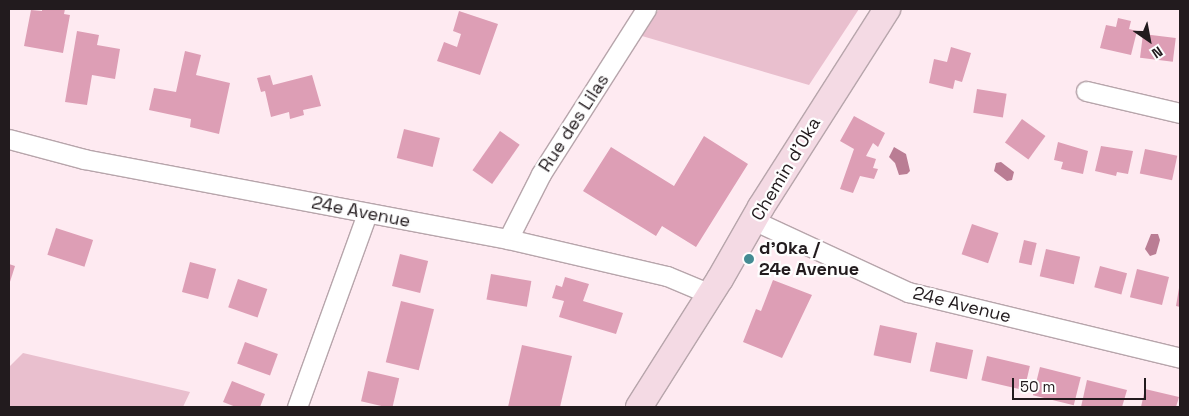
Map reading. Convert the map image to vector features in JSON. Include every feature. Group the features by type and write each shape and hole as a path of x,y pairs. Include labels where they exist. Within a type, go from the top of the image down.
{"main road":[{"name":"Chemin d'Oka","path":"640,407 755,221 817,116 887,9"}],"street":[{"name":"Rue des Lilas","path":"508,239 541,174 646,9"},
{"path":"1086,91 1180,113"},
{"name":"24e Avenue","path":"9,139 84,159 508,239 667,276 710,294"},
{"path":"297,407 368,214"},
{"name":"24e Avenue","path":"755,221 908,292 1180,358"}],"shaded area":[{"path":"659,9 859,9 809,85 642,36"},
{"path":"894,147 906,154 910,171 907,174 899,175 895,163 889,157"},
{"path":"1001,162 1014,172 1012,180 1007,181 994,171 996,163"},
{"path":"1151,234 1158,234 1160,240 1156,254 1150,256 1145,249"},
{"path":"23,353 190,392 183,407 9,407 9,367"}],"building":[{"path":"42,9 65,9 64,14 70,15 63,53 24,46 31,10 42,11"},
{"path":"459,11 498,24 480,75 437,61 444,42 457,47 461,34 453,31"},
{"path":"1118,18 1131,21 1129,29 1137,31 1131,55 1100,48 1106,25 1116,27"},
{"path":"77,31 99,35 97,45 120,49 115,79 92,75 87,105 65,102"},
{"path":"1143,34 1176,38 1173,62 1140,58"},
{"path":"951,47 971,53 962,82 955,80 953,89 929,83 934,59 947,62"},
{"path":"185,51 201,55 196,75 230,83 219,134 190,127 191,119 149,110 154,88 176,92"},
{"path":"270,75 273,85 312,75 321,106 303,110 304,115 290,119 289,112 271,117 265,91 261,92 257,78"},
{"path":"977,89 1007,94 1003,117 973,113"},
{"path":"854,116 885,133 878,147 873,143 866,156 876,159 873,168 878,169 874,179 860,176 853,193 840,189 854,149 840,141"},
{"path":"1022,119 1045,136 1028,160 1005,142"},
{"path":"404,129 440,138 433,167 397,158"},
{"path":"500,131 520,145 492,184 472,170"},
{"path":"704,136 748,164 696,247 662,226 656,236 583,191 611,147 674,186"},
{"path":"1058,142 1088,151 1083,174 1061,169 1063,162 1054,160"},
{"path":"1101,146 1133,151 1128,174 1117,172 1116,176 1095,171"},
{"path":"1145,149 1177,156 1172,180 1140,173"},
{"path":"972,224 998,233 988,263 962,254"},
{"path":"56,228 93,240 84,267 47,255"},
{"path":"1024,240 1037,243 1031,265 1019,262"},
{"path":"1046,249 1080,257 1074,284 1040,276"},
{"path":"400,254 428,261 420,293 392,286"},
{"path":"190,262 216,269 208,299 182,292"},
{"path":"9,264 15,266 9,285"},
{"path":"1100,266 1127,273 1121,294 1094,287"},
{"path":"1137,269 1169,277 1162,305 1130,297"},
{"path":"491,274 531,281 527,307 486,300"},
{"path":"565,277 589,284 583,301 623,313 616,334 559,317 564,301 552,298 556,285 562,287"},
{"path":"238,279 267,289 258,317 228,307"},
{"path":"773,280 812,295 782,358 743,342 756,309 761,311"},
{"path":"1180,288 1180,307 1176,306"},
{"path":"401,301 434,309 419,370 386,362"},
{"path":"880,325 917,333 911,363 874,355"},
{"path":"245,342 278,354 270,376 237,364"},
{"path":"936,342 973,350 967,379 930,371"},
{"path":"522,345 572,356 560,407 508,407"},
{"path":"987,356 1030,366 1024,390 981,380"},
{"path":"1040,367 1081,377 1074,405 1033,395"},
{"path":"368,371 399,378 393,407 361,401"},
{"path":"1087,380 1127,390 1122,407 1081,407"},
{"path":"232,381 265,394 260,407 236,407 223,402"},
{"path":"1145,389 1179,397 1176,407 1141,407"}],"place":[{"name":"d'Oka / 24e Avenue","path":"749,259"}]}
